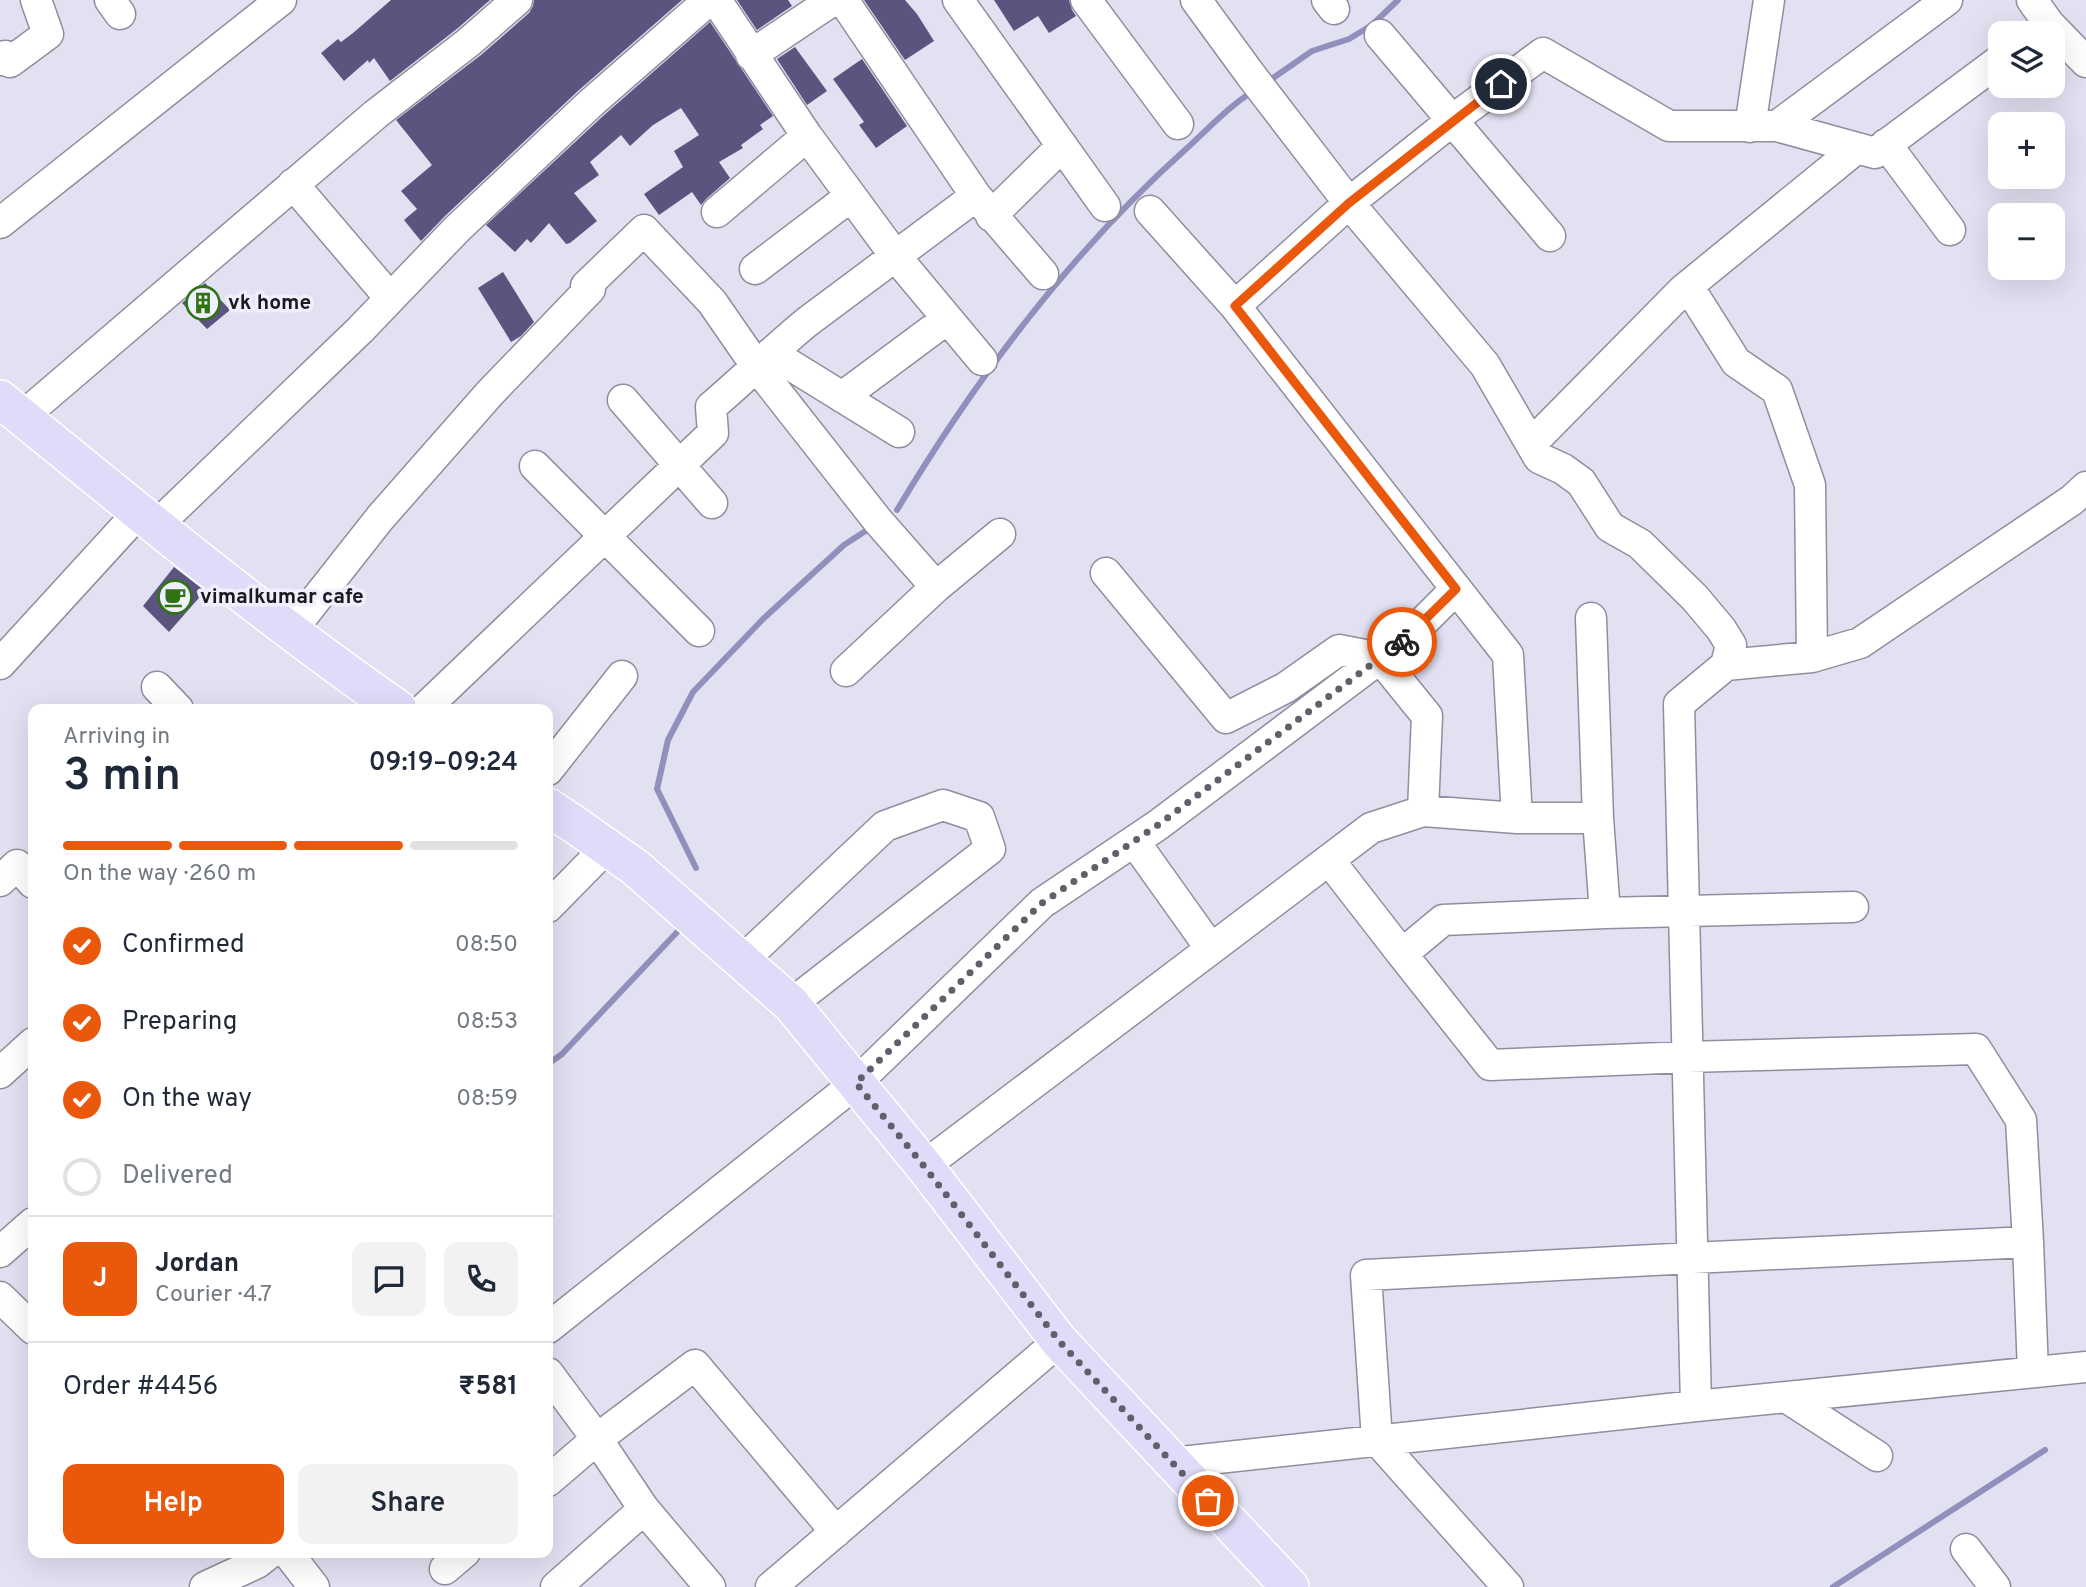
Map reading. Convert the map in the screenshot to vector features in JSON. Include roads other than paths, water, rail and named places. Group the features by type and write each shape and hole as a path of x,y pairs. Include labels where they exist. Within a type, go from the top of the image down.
{"main road":[{"path":"7,407 291,631 394,704"},
{"path":"553,810 636,868 791,1004 924,1166 1059,1341 1172,1462 1276,1582"}],"street":[{"path":"0,60 5,56 10,62 48,34 36,0"},
{"path":"0,223 281,0"},
{"path":"7,407 293,184 376,114 469,42 516,0"},
{"path":"0,664 147,519 360,330 476,211 591,103 709,0"},
{"path":"716,0 807,136 896,257 982,360"},
{"path":"751,55 833,0"},
{"path":"843,0 983,206 1043,274"},
{"path":"958,0 1105,206"},
{"path":"1086,0 1178,124"},
{"path":"1196,0 1349,203 1485,365 1539,458 1563,469 1581,482 1610,527 1640,544 1695,598 1721,629 1731,645 1726,665"},
{"path":"1764,126 1769,0"},
{"path":"1764,126 1947,0"},
{"path":"2039,19 2086,62"},
{"path":"1380,35 1550,236"},
{"path":"1235,306 1349,203 1543,52 1669,125 1764,126 1875,153 1988,69"},
{"path":"717,212 807,136"},
{"path":"1886,144 1950,230"},
{"path":"405,704 605,536 713,433 711,407 807,322 896,257 983,206 1062,146"},
{"path":"1531,444 1688,286 1857,148"},
{"path":"293,184 390,298"},
{"path":"755,269 851,196"},
{"path":"1150,211 1235,306 1508,655 1517,818"},
{"path":"291,631 380,518 490,393 590,289 586,286 644,230 764,360 878,521 936,587"},
{"path":"1688,286 1736,362 1777,390 1810,485 1812,657"},
{"path":"842,397 947,318"},
{"path":"764,360 842,397 899,432"},
{"path":"624,400 712,503"},
{"path":"535,466 699,631"},
{"path":"1696,1406 1679,704 1726,665 1812,657 1860,643 2071,500 2086,487"},
{"path":"846,671 936,587 1000,534"},
{"path":"1107,573 1226,718 1285,688 1339,650 1380,658 1427,716 1423,811"},
{"path":"553,1324 856,1083 1042,903 1134,841 1380,658 1393,652 1456,589"},
{"path":"1591,618 1598,818 1605,913"},
{"path":"553,764 622,676"},
{"path":"157,687 173,704"},
{"path":"742,961 885,826 943,805 979,817 990,849 791,1004"},
{"path":"924,1166 1371,828 1423,811 1517,818 1598,818"},
{"path":"1134,841 1211,949"},
{"path":"553,901 607,847"},
{"path":"1329,860 1490,1065 1976,1049 2021,1120 2033,1372"},
{"path":"1402,954 1443,920 1853,907"},
{"path":"0,1073 28,1048"},
{"path":"0,1252 28,1227"},
{"path":"1508,1587 1377,1440 1366,1275 2028,1242"},
{"path":"0,1297 28,1324"},
{"path":"771,1587 1059,1341"},
{"path":"553,1477 597,1438 695,1366 836,1532"},
{"path":"1172,1462 2086,1367"},
{"path":"553,1380 597,1438 644,1509 710,1587"},
{"path":"1786,1397 1877,1456"},
{"path":"556,1587 644,1509"},
{"path":"1966,1549 1995,1587"},
{"path":"205,1587 263,1558"},
{"path":"291,1558 314,1587"}],"waterway":[{"path":"1273,78 1312,51 1349,39 1372,25 1398,0"},
{"path":"897,510 959,412 1065,274 1103,230 1144,189 1223,114 1246,96"},
{"path":"696,868 657,789 668,740 693,692 763,619 844,545 867,530"},
{"path":"553,1060 680,929"},
{"path":"1833,1587 2045,1450"}],"place":[{"name":"vk home","path":"203,303"},
{"name":"vimalkumar cafe","path":"175,597"}]}
